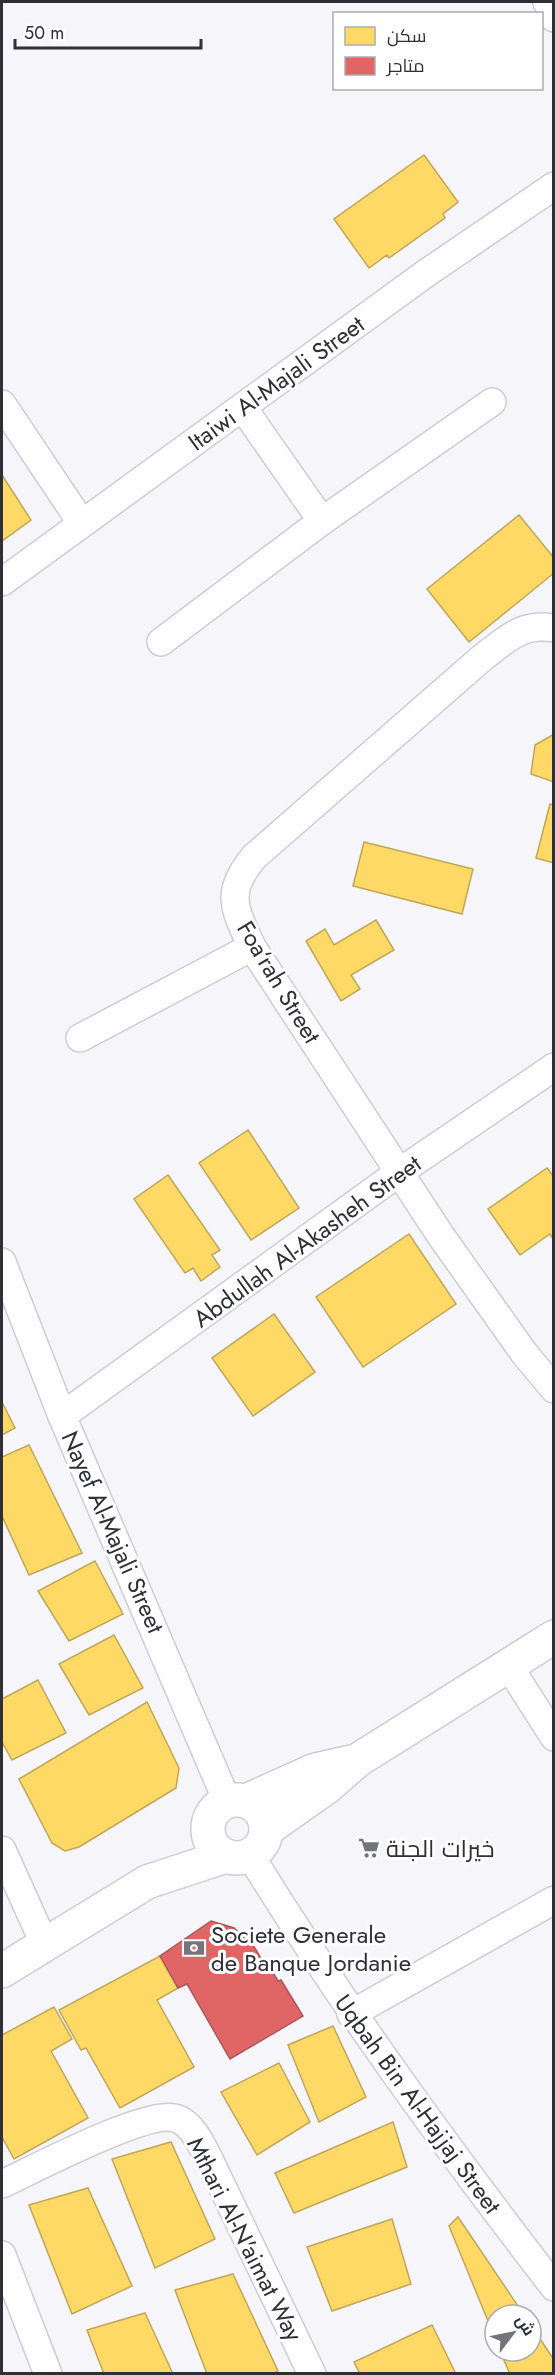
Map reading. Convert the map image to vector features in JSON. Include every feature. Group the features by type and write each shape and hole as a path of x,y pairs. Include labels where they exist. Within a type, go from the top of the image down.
{"street":[{"path":"547,2 554,18"},
{"name":"Itaiwi Al-Majali Street","path":"2,582 81,522 243,408 425,274 553,185"},
{"path":"161,642 322,521 492,402"},
{"path":"2,404 81,522"},
{"path":"243,408 322,521"},
{"name":"Foa‘rah Street","path":"554,628 540,626 520,630 482,658 255,856 242,871 233,894 237,914 252,947 401,1171 441,1236 554,1389"},
{"path":"80,1038 252,947"},
{"name":"Abdullah Al-Akasheh Street","path":"62,1416 401,1171 554,1067"},
{"name":"Nayef Al-Majali Street","path":"2,1262 62,1416 227,1807"},
{"path":"2,1971 44,1943 147,1882 247,1847 327,1787 358,1760 554,1637"},
{"path":"507,1665 554,1737"},
{"path":"147,1882 227,1807 315,1770 358,1760"},
{"path":"227,1807 210,1841 247,1847"},
{"path":"227,1807 261,1813 247,1847"},
{"name":"Uqbah Bin Al-Hajjaj Street","path":"247,1847 351,2014 452,2155 554,2288"},
{"path":"2,1850 44,1943"},
{"path":"351,2014 554,1900"},
{"name":"Mthari Al-N'aimat Way","path":"2,2184 152,2118 168,2116 180,2120 196,2135 209,2159 312,2373"},
{"path":"2,2255 48,2373"}],"building: سكن":[{"path":"424,155 458,202 443,214 445,218 389,258 387,255 369,268 334,219"},
{"path":"2,475 31,520 2,541"},
{"path":"519,515 554,558 554,573 469,642 427,589"},
{"path":"554,734 554,782 531,774 535,745"},
{"path":"550,804 554,805 554,863 536,858"},
{"path":"364,842 473,869 462,914 353,886"},
{"path":"376,920 394,950 351,975 360,989 341,1001 306,941 325,929 334,945"},
{"path":"248,1130 299,1208 251,1240 199,1163"},
{"path":"547,1168 554,1177 554,1240 550,1234 520,1255 488,1209"},
{"path":"168,1175 220,1250 212,1255 220,1267 201,1281 193,1268 185,1273 134,1199"},
{"path":"409,1234 456,1304 363,1367 316,1297"},
{"path":"274,1314 315,1372 253,1416 212,1358"},
{"path":"2,1402 15,1428 2,1435"},
{"path":"29,1445 82,1553 29,1575 2,1516 2,1457"},
{"path":"95,1561 123,1614 69,1641 38,1591"},
{"path":"114,1635 143,1688 89,1715 59,1664"},
{"path":"38,1680 66,1733 12,1760 2,1742 2,1699"},
{"path":"147,1702 179,1768 176,1788 79,1847 65,1851 52,1843 19,1779"},
{"path":"160,1956 178,1988 157,2000 194,2067 120,2108 86,2048 81,2050 59,2010"},
{"path":"54,2007 72,2039 51,2051 88,2118 14,2159 2,2137 2,2035"},
{"path":"333,2026 366,2097 319,2122 288,2045"},
{"path":"279,2063 310,2122 257,2155 221,2092"},
{"path":"393,2122 407,2167 294,2213 275,2173"},
{"path":"171,2142 215,2239 155,2268 112,2159"},
{"path":"88,2188 132,2286 72,2314 29,2205"},
{"path":"458,2217 516,2303 483,2303 483,2309 449,2226"},
{"path":"392,2219 411,2284 332,2311 307,2247"},
{"path":"233,2274 278,2371 272,2374 207,2374 175,2290"},
{"path":"145,2313 173,2374 104,2374 87,2330"},
{"path":"432,2325 456,2374 360,2374 354,2362"},
{"path":"543,2343 554,2360 554,2374 510,2374 505,2363 543,2363"}],"building: متاجر":[{"path":"211,1921 234,1928 247,1941 250,1940 262,1960 265,1958 278,1981 281,1980 303,2016 230,2059 187,1984 178,1988 160,1956"}],"place":[{"name":"خيرات الجنة","path":"369,1848"},
{"name":"Societe Generale de Banque Jordanie","path":"194,1948"}]}
